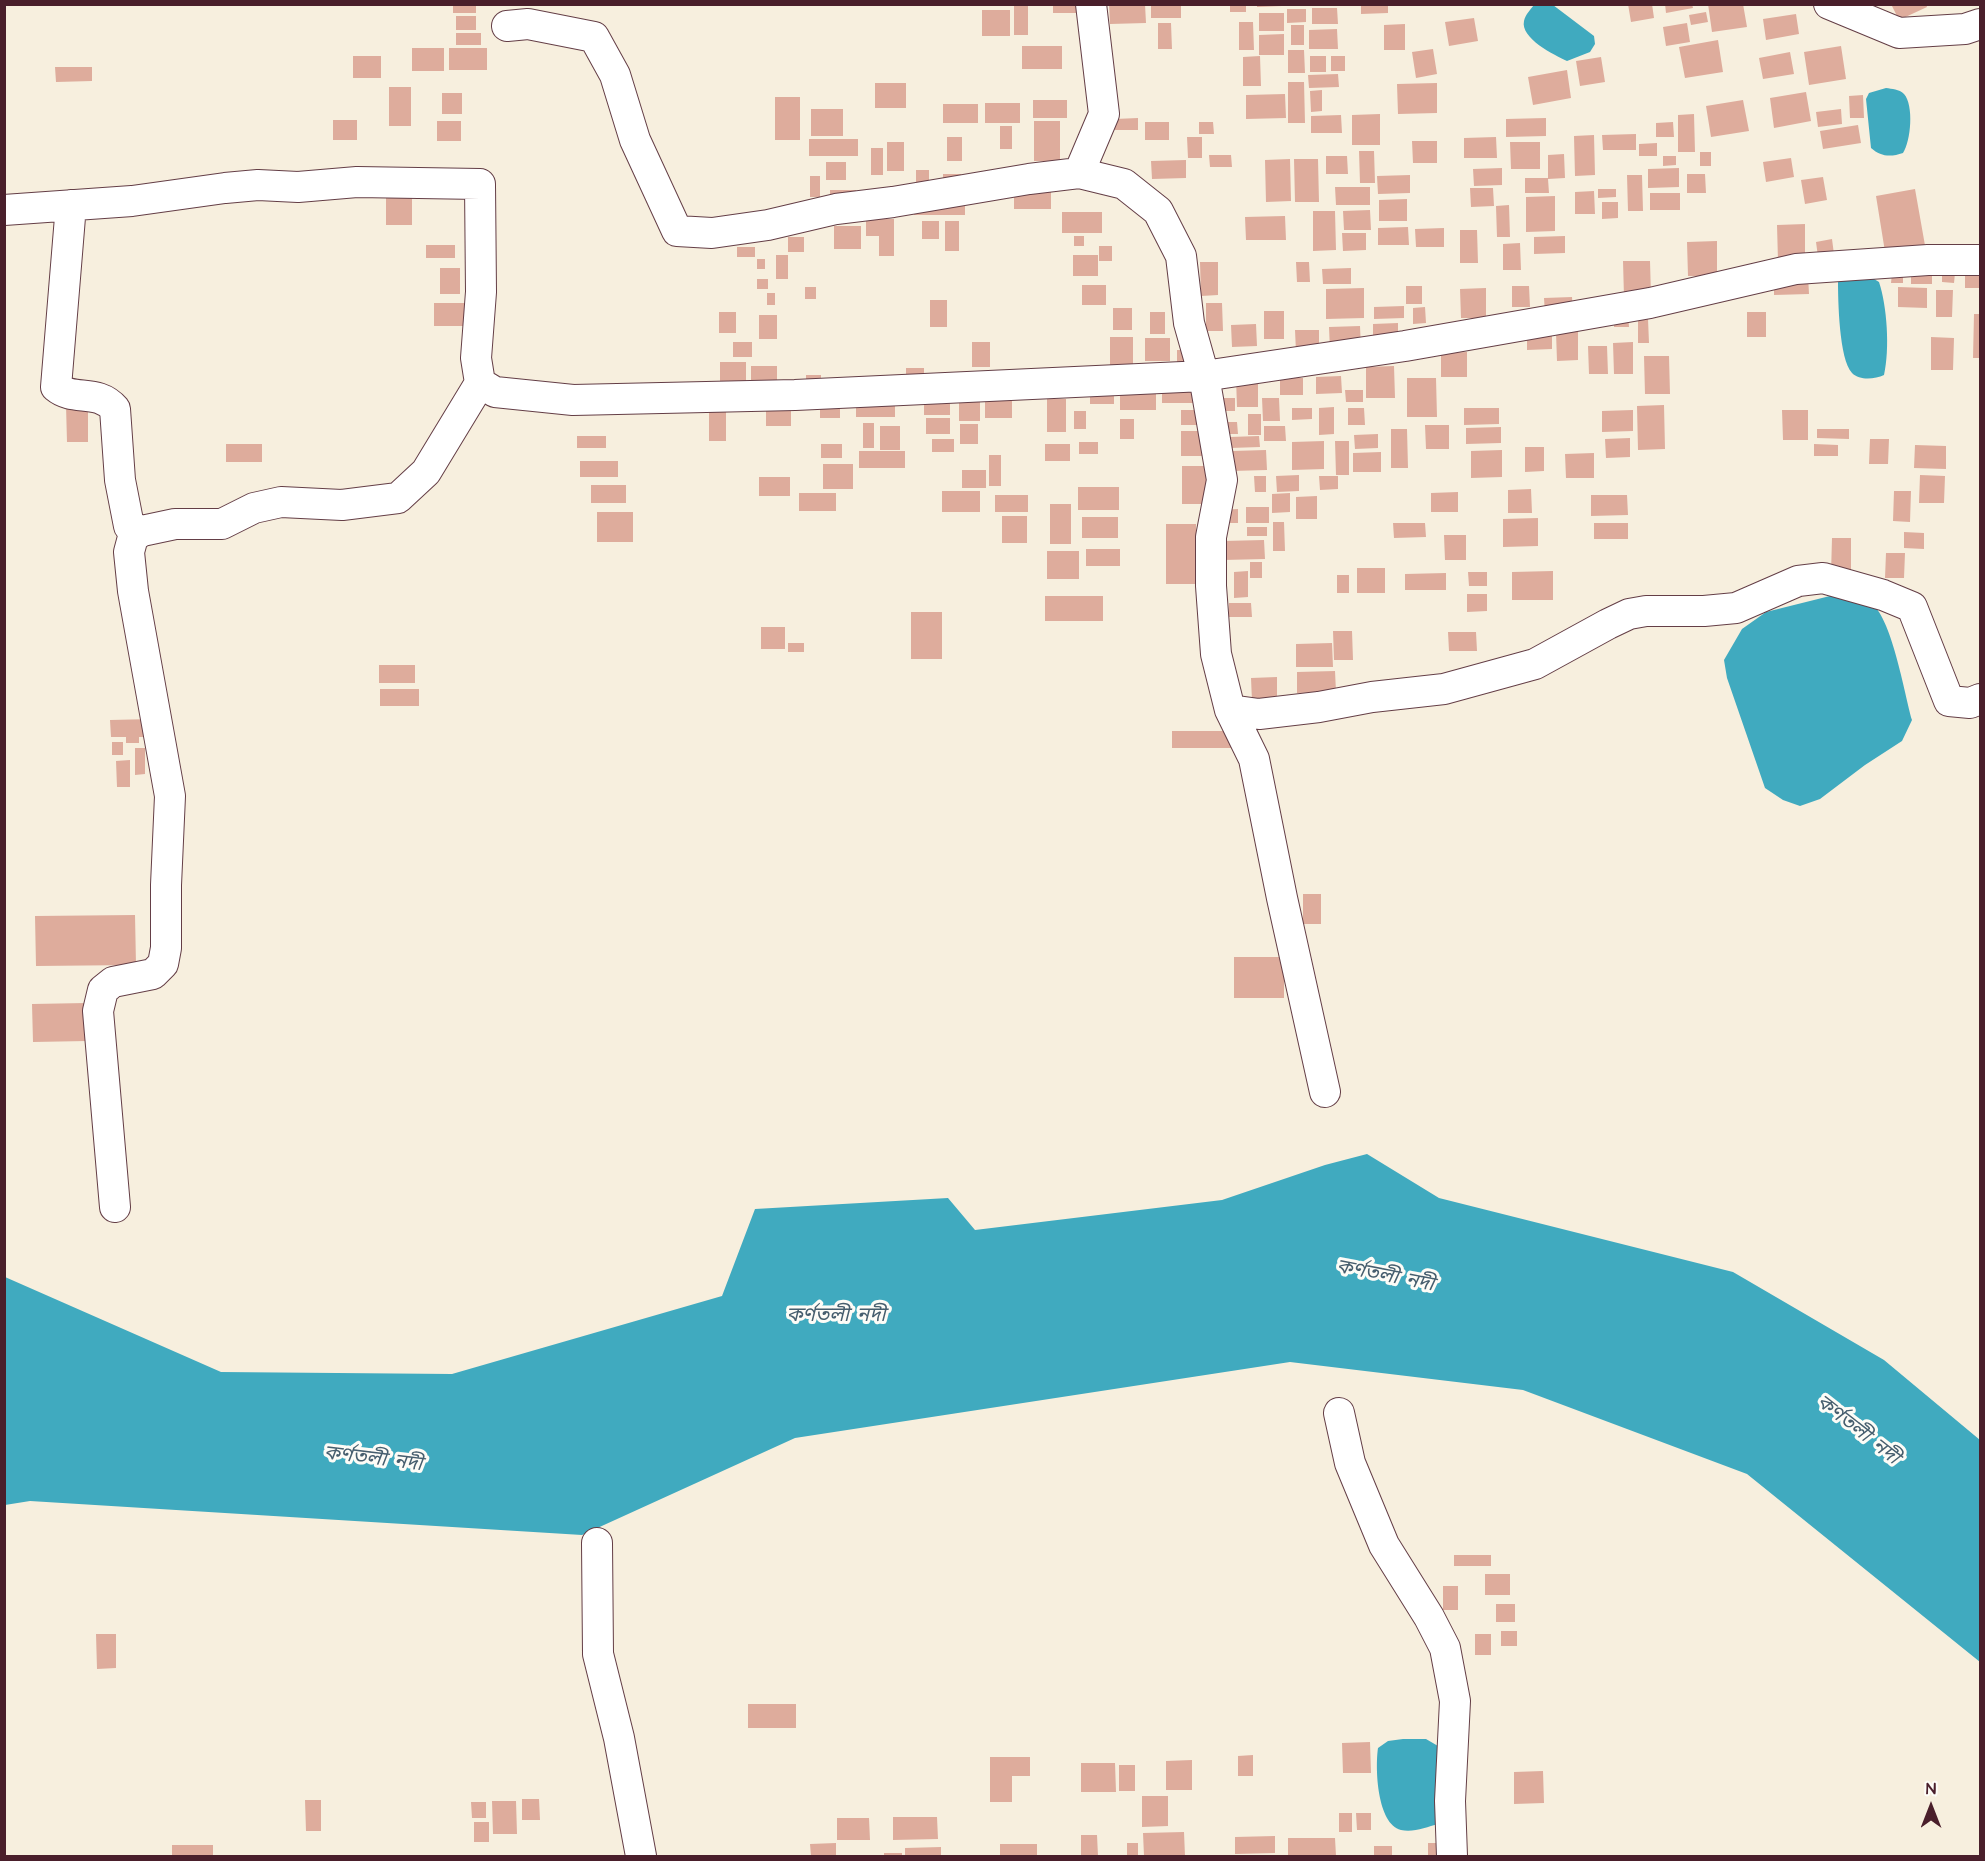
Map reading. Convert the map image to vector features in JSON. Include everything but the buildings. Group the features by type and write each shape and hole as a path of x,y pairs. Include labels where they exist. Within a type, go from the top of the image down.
{"street":[{"path":"1079,173 1104,114 1090,4"},
{"path":"1829,4 1899,33 1965,29 1980,24"},
{"path":"507,26 528,24 594,37 615,75 635,140 677,231 712,233 757,227 836,209 1079,173 1124,184 1158,211 1181,256 1189,323 1203,376 1222,480 1212,537 1216,654 1230,710 1254,759 1325,1092"},
{"path":"4,210 132,201 258,185 298,187 357,182 480,184 481,292 476,358 480,383 426,472 398,498 342,505 281,502 254,508 222,524 175,524 142,531 133,537 129,552 146,669 170,796 166,948 163,964 153,974 113,982 103,990 98,1011 115,1207"},
{"path":"71,205 56,387 63,393 107,400 115,409 120,480 129,526 142,531"},
{"path":"480,383 495,392 573,400 806,395 1203,376 1405,346 1650,303 1796,269 1928,260 1980,260"},
{"path":"1230,710 1259,714 1444,688 1535,664 1629,614 1646,611 1704,611 1736,608 1798,581 1823,578 1883,595 1912,607 1949,701 1970,703 1980,699"},
{"path":"1339,1413 1350,1463 1384,1545 1429,1617 1444,1648 1455,1701 1450,1801 1452,1857"},
{"path":"597,1543 598,1654 619,1738 641,1857"}],"water":[{"path":"1534,5 1553,5 1594,36 1595,44 1590,52 1567,61 1532,40 1524,27 1524,21"},
{"path":"1886,88 1904,94 1910,114 1906,147 1903,153 1894,155 1882,155 1871,148 1866,99 1869,93"},
{"path":"1869,276 1879,282 1887,328 1884,375 1876,378 1855,376 1848,366 1842,343 1838,301 1838,280"},
{"path":"1838,594 1866,601 1878,610 1891,638 1912,720 1902,741 1820,799 1800,806 1783,800 1765,788 1727,678 1724,660 1742,629 1766,612"},
{"name":"কর্ণতলী নদী","path":"1367,1154 1439,1198 1733,1272 1884,1360 1980,1440 1980,1662 1747,1474 1523,1390 1290,1362 795,1438 582,1535 30,1501 5,1505 5,1277 221,1372 452,1374 722,1296 755,1209 948,1198 975,1230 1222,1200 1325,1165"},
{"path":"1426,1739 1438,1746 1438,1824 1410,1831 1393,1826 1387,1817 1379,1794 1377,1768 1378,1748 1388,1741"}]}
